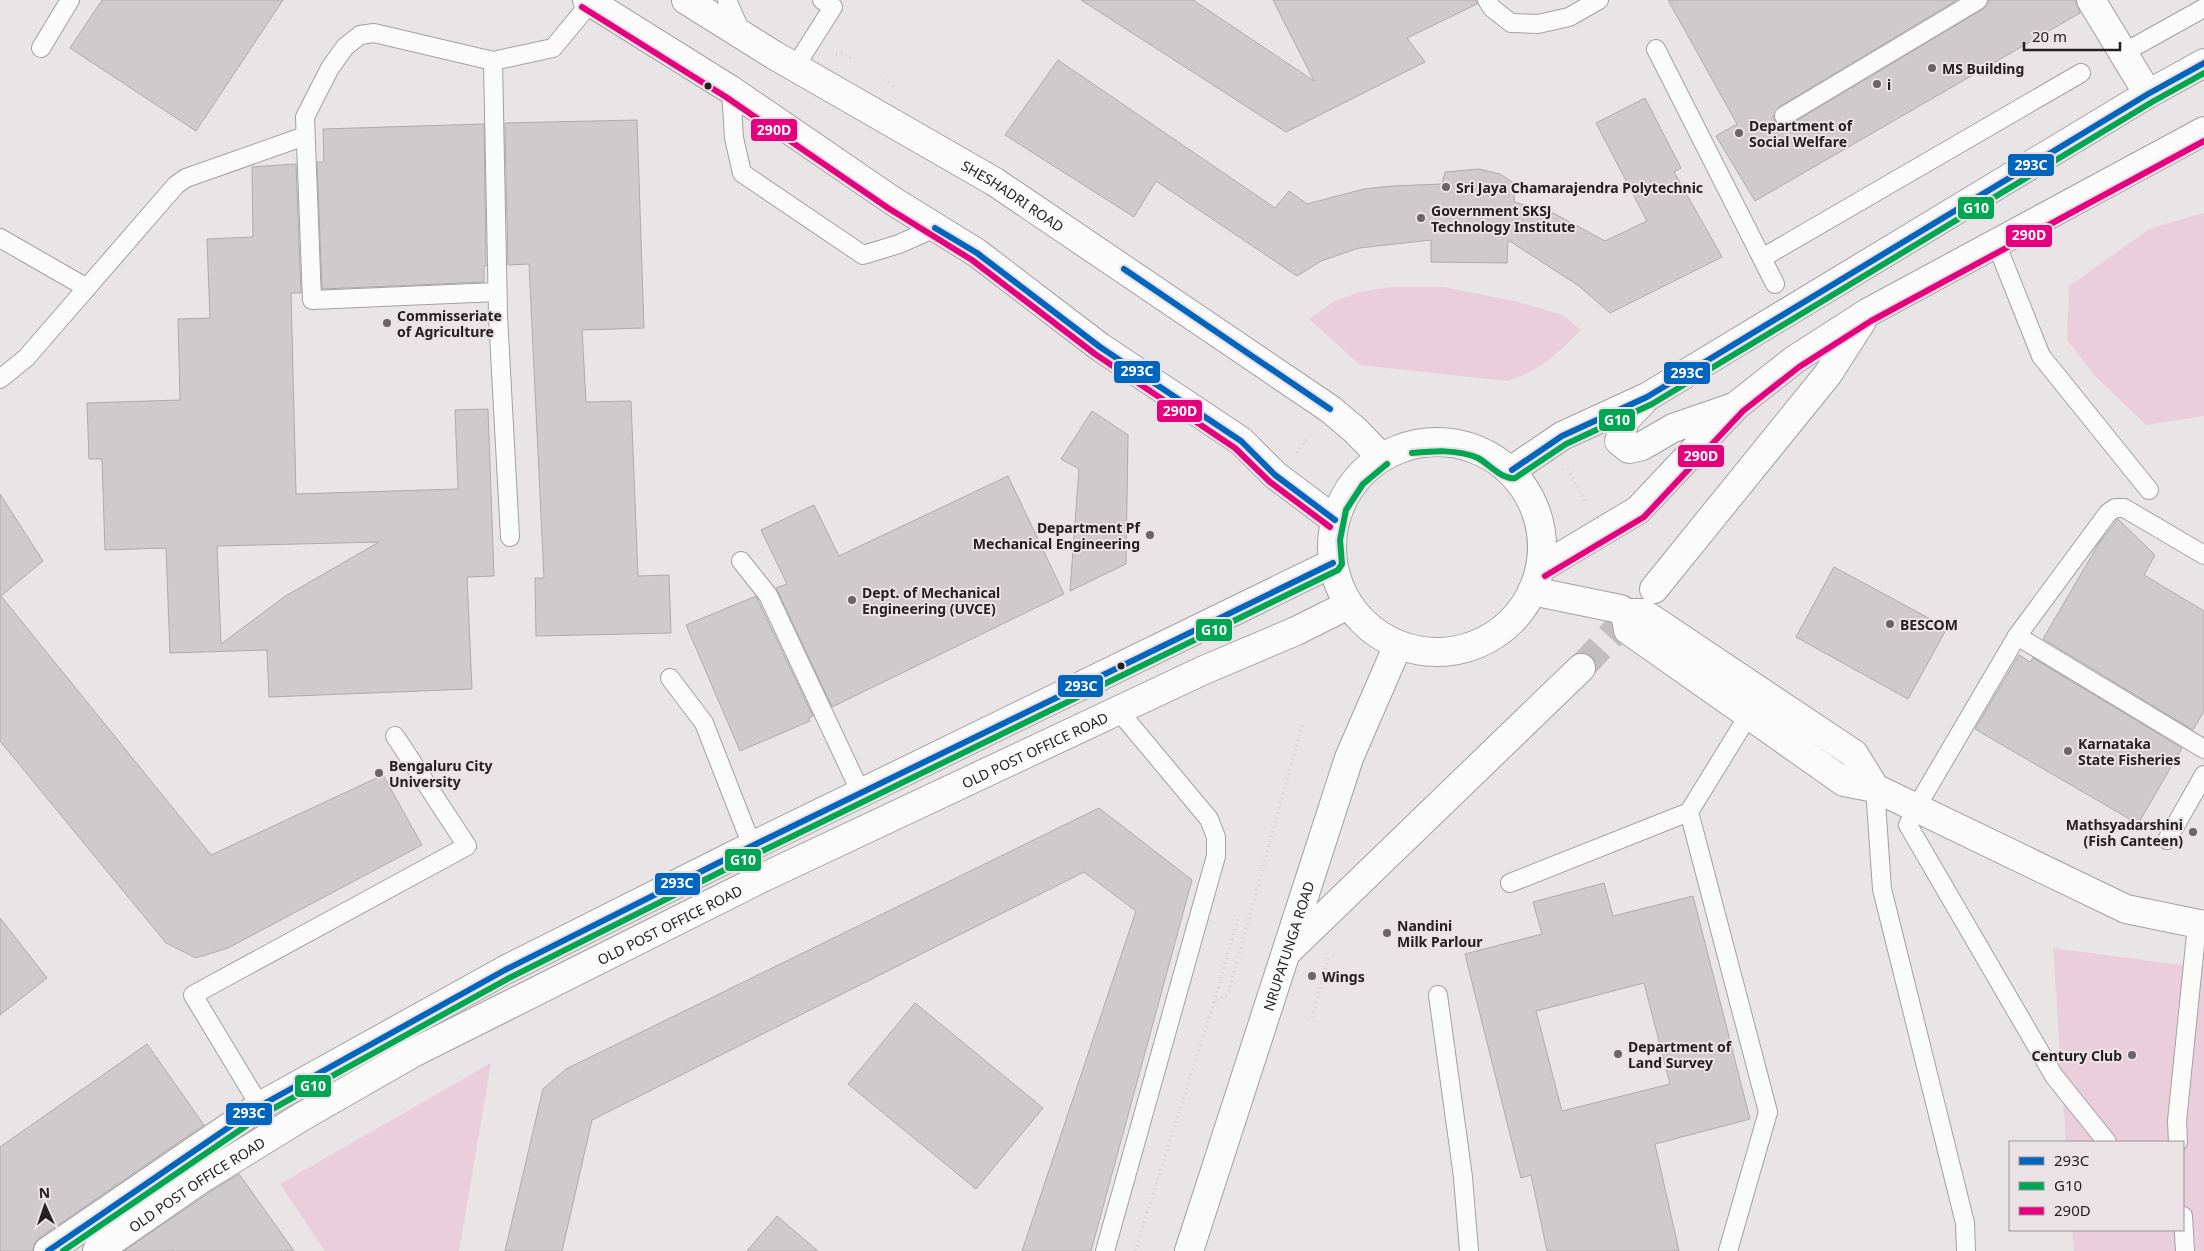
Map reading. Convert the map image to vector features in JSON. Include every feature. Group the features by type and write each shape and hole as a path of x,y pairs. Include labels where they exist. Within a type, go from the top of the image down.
{"main road":[{"name":"SHESHADRI ROAD","path":"686,0 795,67 995,182 1330,409 1355,430 1381,457"},
{"path":"2091,0 2148,94"},
{"path":"589,1 731,90 935,228 977,253 1100,347 1242,441 1275,475 1336,520"},
{"path":"1512,470 1562,436 1647,397 2204,62"},
{"path":"1537,579 1638,510 1737,405 1794,360 1867,313 2201,135"},
{"path":"1654,589 1828,374 1867,313"},
{"path":"1647,397 1625,420 1619,441 1630,448 1642,446 1672,428 1737,405"},
{"path":"1445,441 1481,450 1512,470 1533,500 1543,535 1537,579 1526,606 1500,632 1467,648 1431,652 1398,645 1369,628 1348,605 1334,573 1331,540 1336,520 1338,507 1356,478 1381,457 1412,444 1445,441"},
{"name":"OLD POST OFFICE ROAD","path":"65,1246 186,1155 260,1106 505,970 752,846 1333,563"},
{"path":"1537,579 1620,609 1625,613 1643,613 1854,754 1875,788"},
{"name":"OLD POST OFFICE ROAD","path":"97,1251 204,1176 413,1053 762,878 1118,710 1204,670 1296,631 1348,605"},
{"path":"1625,613 1628,630 1844,782 1875,788 2126,909 2200,925"},
{"name":"NRUPATUNGA ROAD","path":"1189,1251 1284,955 1350,758 1398,645"},
{"path":"1284,955 1581,668"}],"lane":[{"path":"41,48 70,0"},
{"path":"727,0 743,36"},
{"path":"795,67 833,7 822,0"},
{"path":"1487,0 1492,8 1510,23 1538,24 1569,17 1599,0"},
{"path":"1784,116 1978,0"},
{"path":"497,292 312,300 305,117 330,68 345,47 360,34 374,33 493,62 553,48 589,1"},
{"path":"2123,53 2204,8"},
{"path":"1656,49 1775,284"},
{"path":"493,62 497,292 510,538"},
{"path":"1762,258 2081,73"},
{"path":"731,90 734,138 742,173 863,255 899,244 935,228"},
{"path":"0,378 26,358 176,185 186,178 305,136"},
{"path":"0,238 87,288"},
{"path":"1996,243 2041,356 2149,490"},
{"path":"2106,1141 2054,1076 1908,826 1916,808 2017,636 2108,513 2115,508 2124,508 2204,554"},
{"path":"741,561 768,596 861,794"},
{"path":"2017,636 2204,749"},
{"path":"670,678 704,723 752,846"},
{"path":"1105,1251 1216,856 1216,837 1209,819 1118,710"},
{"path":"1510,883 1689,812 1748,716"},
{"path":"260,1106 193,995 467,846 395,736"},
{"path":"2168,840 2204,775"},
{"path":"1875,788 1882,889 1965,1223 1966,1251"},
{"path":"1689,812 1768,1112 1728,1251"},
{"path":"2178,1141 2176,1121 2200,925"},
{"path":"1438,995 1464,1177 1468,1251"}],"path":[{"path":"836,54 844,54 852,59"},
{"path":"884,80 896,87"},
{"path":"1295,456 1307,440"},
{"path":"1565,465 1585,502"},
{"path":"1214,1002 1228,994 1303,722"},
{"path":"1135,1251 1214,1002 1239,916"},
{"path":"1312,1017 1330,951"},
{"path":"128,1107 142,1099 186,1155"},
{"path":"247,1190 285,1251"},
{"path":"175,1251 252,1198"}],"shaded area":[{"path":"2204,213 2204,416 2146,425 2095,376 2067,340 2069,286 2151,228"},
{"path":"1392,287 1443,287 1514,301 1563,315 1581,330 1547,361 1529,372 1507,381 1360,365 1309,319 1335,301 1359,292"},
{"name":"Century Club","path":"2053,948 2204,968 2204,1251 2074,1251 2072,1231 2184,1231 2184,1141 2066,1141"},
{"path":"491,1063 459,1251 325,1251 280,1184"}],"building":[{"path":"102,0 283,0 196,131 70,48"},
{"path":"1081,0 1193,0 1314,81 1273,0 1476,0 1477,4 1407,38 1425,62 1286,132"},
{"path":"1668,0 1957,0 1779,107 1773,117 1775,122 1784,127 1983,9 1989,0 2075,0 2080,13 1755,201 1716,136 1737,124"},
{"name":"Sri Jaya Chamarajendra Polytechnic","path":"1058,60 1275,208 1289,191 1307,204 1364,189 1442,184 1445,172 1479,169 1500,174 1515,184 1514,202 1553,213 1605,241 1647,221 1596,123 1645,98 1681,168 1674,172 1722,257 1610,313 1579,286 1508,240 1507,263 1431,262 1431,240 1359,248 1321,261 1297,276 1156,181 1134,217 1005,135"},
{"path":"637,120 644,328 582,330 586,402 631,401 638,576 669,575 671,633 536,636 535,578 544,578 529,264 508,265 505,123"},
{"path":"484,124 486,266 484,266 484,282 322,289 317,162 324,162 323,129"},
{"path":"296,164 301,293 291,293 296,494 458,489 455,410 488,409 494,576 467,577 472,689 269,697 267,650 170,653 166,548 105,550 102,459 89,459 87,403 180,400 178,319 210,318 207,239 253,237 252,167","holes":["379,542 284,597 221,644 217,546"]},
{"path":"1092,411 1128,435 1126,564 1070,591 1079,469 1061,459"},
{"path":"1008,476 1064,594 832,707 776,588 787,584 761,530 814,505 839,556"},
{"path":"0,494 43,561 1,596 211,855 383,775 422,845 228,948 196,958 166,943 0,741"},
{"path":"2118,519 2155,555 2144,575 2204,611 2204,711 2193,730 2043,639 2099,543"},
{"path":"1834,567 1947,628 1908,699 1796,637"},
{"path":"756,596 813,716 809,718 810,721 740,751 686,625"},
{"path":"2019,655 2030,662 2033,658 2182,748 2138,824 1975,729"},
{"path":"1099,808 1192,880 1091,1251 1022,1251 1136,911 1084,872 592,1120 562,1251 505,1251 543,1089 566,1069"},
{"path":"1604,883 1613,916 1693,896 1750,1119 1655,1144 1679,1251 1547,1251 1531,1175 1521,1178 1465,954 1542,934 1533,902","holes":["1644,983 1670,1084 1562,1111 1536,1011"]},
{"path":"0,918 47,978 0,1015"},
{"path":"915,1003 1043,1108 976,1189 848,1084"},
{"path":"147,1044 204,1125 39,1238 34,1244 33,1251 0,1251 0,1147"},
{"path":"239,1174 294,1251 124,1251 213,1190"},
{"path":"777,1216 818,1251 747,1251"}],"tunnel":[{"path":"1581,668 1639,605"}],"transit line":[{"name":"290D","path":"582,7 726,97 888,208 972,260 1095,354 1235,448 1270,482 1330,527"},
{"name":"293C","path":"1512,470 1562,436 1647,397 2148,94 2204,63"},
{"name":"G10","path":"1412,453 1437,451 1462,453 1478,458 1505,477 1515,478 1566,444 1652,404 2152,102 2204,73"},
{"name":"290D","path":"1545,576 1644,517 1743,411 1799,367 1871,321 2204,141"},
{"name":"293C","path":"935,228 977,253 1100,347 1241,441 1275,475 1335,520"},
{"name":"293C","path":"1124,269 1330,409"},
{"name":"G10","path":"63,1251 265,1113 509,978 756,854 1338,570 1342,564 1340,540 1346,510 1363,484 1387,464"},
{"name":"293C","path":"48,1251 260,1106 505,970 752,846 1333,563"}],"place":[{"name":"MS Building","path":"1932,68"},
{"name":"i","path":"1877,84"},
{"name":"Department of Social Welfare","path":"1739,133"},
{"name":"Sri Jaya Chamarajendra Polytechnic","path":"1446,187"},
{"name":"Government SKSJ Technology Institute","path":"1421,218"},
{"name":"Commisseriate of Agriculture","path":"387,323"},
{"name":"Department Pf Mechanical Engineering","path":"1150,535"},
{"name":"Dept. of Mechanical Engineering (UVCE)","path":"852,600"},
{"name":"BESCOM","path":"1890,624"},
{"name":"Karnataka State Fisheries","path":"2068,751"},
{"name":"Bengaluru City University","path":"379,773"},
{"name":"Mathsyadarshini (Fish Canteen)","path":"2193,832"},
{"name":"Nandini Milk Parlour","path":"1387,933"},
{"name":"Wings","path":"1312,976"},
{"name":"Department of Land Survey","path":"1618,1054"},
{"name":"Century Club","path":"2132,1055"}]}
